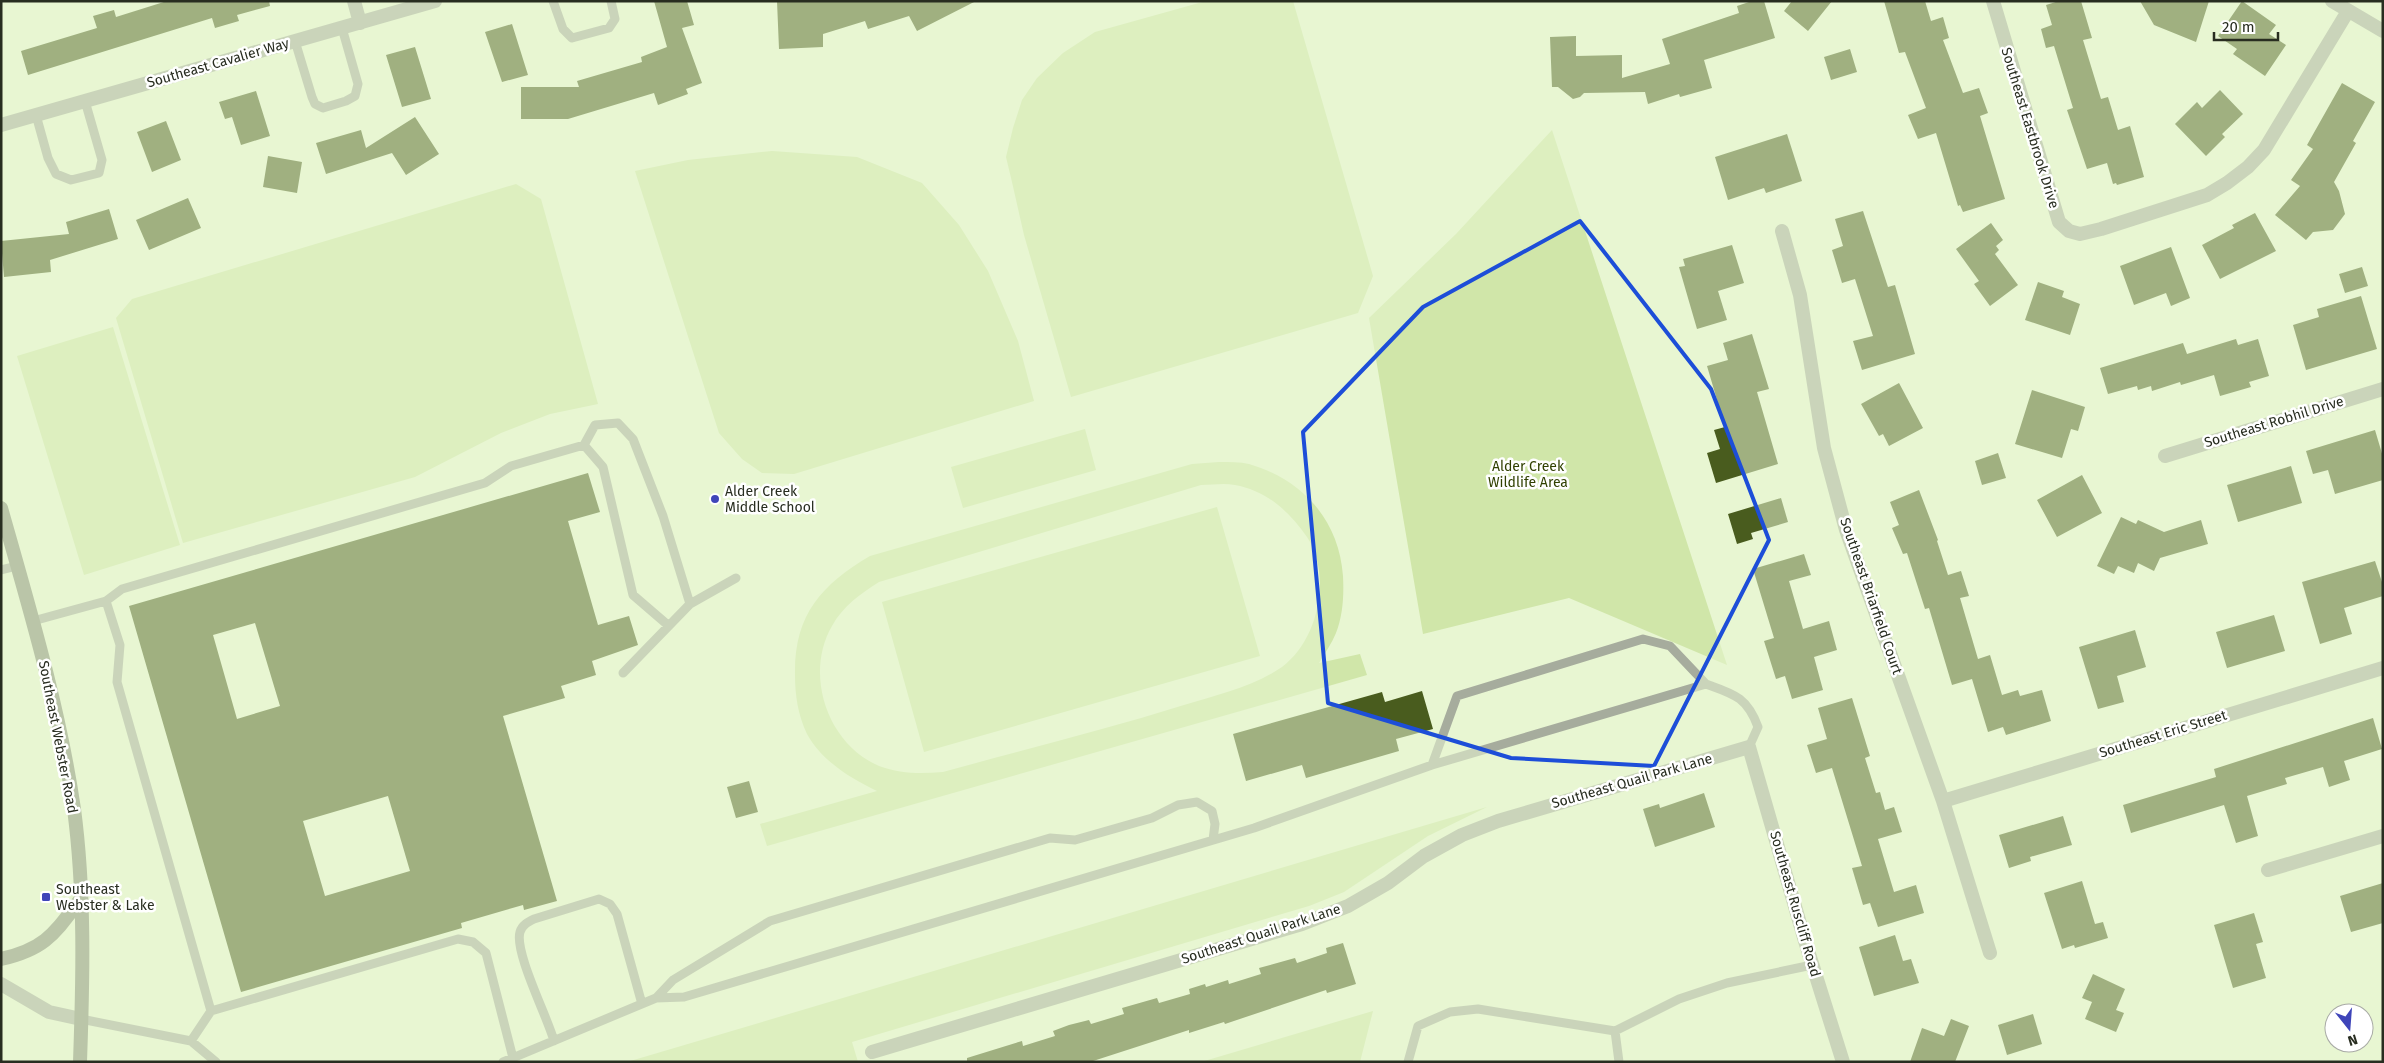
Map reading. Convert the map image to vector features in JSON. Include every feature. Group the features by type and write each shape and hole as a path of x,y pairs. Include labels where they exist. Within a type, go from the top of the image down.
{"main road":[{"name":"Southeast Webster Road","path":"1,508 33,621 69,776 74,811 80,900 80,1062"},
{"path":"1,959 25,953 44,942 80,900"}],"street":[{"path":"354,1 360,23"},
{"name":"Southeast Cavalier Way","path":"1,125 435,1"},
{"name":"Southeast Eastbrook Drive","path":"1993,1 2059,222 2069,231 2080,234 2101,230 2207,195 2228,183 2248,167 2276,133 2348,11"},
{"path":"2332,1 2383,31"},
{"name":"Southeast Briarfield Court","path":"1782,230 1800,295 1824,448 1846,530 1944,801 1990,953"},
{"name":"Southeast Robhil Drive","path":"2165,456 2383,388"},
{"name":"Southeast Eric Street","path":"1944,801 2383,668"},
{"name":"Southeast Ruscliff Road","path":"1749,747 1812,965 1843,1062"},
{"name":"Southeast Quail Park Lane","path":"872,1052 1302,924 1348,906 1388,883 1424,856 1462,835 1498,821 1749,747"},
{"path":"2268,870 2383,836"},
{"path":"1,984 49,1012 81,1019"}],"lane":[{"path":"553,1 563,29 572,38 609,28 615,18 611,1"},
{"path":"295,41 312,97 315,104 322,108 356,96 358,84 342,28"},
{"path":"36,115 48,158 56,174 71,180 99,173 102,160 85,101"},
{"path":"33,621 106,601 122,589 485,483 511,466 584,445 595,425 618,423 633,439 664,516 690,604"},
{"path":"584,445 602,467 633,595 669,626"},
{"path":"1,570 17,566"},
{"path":"623,672 690,604 736,578"},
{"path":"106,601 120,645 117,682 211,1011"},
{"path":"1432,765 1457,696 1643,639 1670,646 1706,684 1737,696 1752,710 1758,727 1749,747"},
{"path":"503,1062 656,998 684,997 1254,828 1432,765 1706,684"},
{"path":"656,998 674,980 770,921 1050,838 1074,840 1152,818 1178,805 1197,802 1212,812 1215,824 1213,840"},
{"path":"554,1040 550,1024 538,1000 519,941 520,930 526,923 534,919 599,899 610,904 617,914 642,1004"},
{"path":"191,1041 211,1011 458,939 473,942 486,953 513,1058"},
{"path":"1408,1062 1418,1026 1450,1012 1478,1009 1615,1031 1678,999 1718,986 1812,965"},
{"path":"81,1019 191,1041 216,1062"},
{"path":"1615,1031 1619,1062"}],"highlighted area":[{"path":"1580,221 1711,389 1769,540 1654,766 1511,758 1328,703 1303,432 1423,307"}],"green space":[{"path":"1206,1 1293,1 1373,276 1358,313 1071,397 1024,235 1006,157 1022,100 1037,78 1063,53 1095,32"},
{"name":"Alder Creek Wildlife Area","path":"1552,130 1727,665 1569,598 1423,634 1369,318 1456,234"},
{"path":"772,151 857,157 922,183 959,225 988,271 1018,341 1034,401 794,474 762,473 742,459 719,433 635,171 688,160"},
{"path":"516,184 541,199 598,404 550,414 501,433 415,477 183,543 116,318 132,299"},
{"path":"113,327 180,545 84,575 17,356"},
{"path":"1085,429 1096,470 963,508 951,467"},
{"path":"1238,462 1249,464 1286,480 1315,505 1326,520 1334,537 1340,556 1343,576 1340,619 1336,633 1319,663 1360,654 1367,675 767,846 760,824 877,791 838,768 820,752 807,734 801,720 798,705 795,675 799,635 805,619 814,604 837,578 870,556 1192,464","holes":["1201,485 1235,485 1267,497 1293,519 1307,537 1315,552 1319,569 1320,587 1318,606 1313,624 1305,641 1295,655 1282,667 1259,680 1222,694 943,772 911,773 879,766 861,756 846,742 834,725 826,706 821,686 820,665 824,645 832,626 841,612 852,601 879,582"]},
{"path":"1217,507 1260,656 924,752 882,602"},
{"path":"1487,807 1428,836 1344,892 1309,906 852,1042 858,1062 627,1062"},
{"path":"1373,1011 1360,1062 1201,1062"}],"building":[{"path":"167,1 269,1 270,6 237,15 239,21 215,28 212,18 28,75 21,51 97,28 93,16 114,10 116,17"},
{"path":"654,1 687,1 694,25 682,28 702,83 686,89 688,94 658,105 654,93 568,119 521,119 521,87 579,87 577,81 642,62 641,57 667,47"},
{"path":"777,1 976,1 917,31 909,16 868,29 865,21 823,34 823,47 779,49"},
{"path":"1752,1 1764,1 1775,38 1704,60 1712,88 1680,97 1679,94 1648,104 1645,92 1584,93 1580,97 1573,99 1558,87 1552,87 1550,37 1576,36 1576,56 1622,55 1622,78 1670,64 1662,39 1739,13 1737,6"},
{"path":"1792,1 1832,1 1808,31 1784,11"},
{"path":"1884,1 1925,1 1931,21 1943,17 1949,38 1943,40 1963,93 1979,88 1988,113 1980,116 2005,199 1963,212 1960,205 1958,206 1936,133 1918,139 1908,115 1926,108 1905,52 1899,53"},
{"path":"2059,1 2081,1 2092,38 2083,40 2101,99 2108,97 2118,130 2130,126 2144,177 2117,185 2116,183 2113,184 2107,163 2087,169 2067,110 2073,108 2054,46 2046,48 2041,29 2052,25 2046,5"},
{"path":"2140,1 2209,1 2196,42 2154,25"},
{"path":"2242,1 2276,25 2269,34 2286,45 2265,76 2233,54 2237,49 2218,36"},
{"path":"512,24 528,75 502,82 485,32"},
{"path":"415,47 431,99 402,107 386,55"},
{"path":"1850,49 1857,72 1831,80 1824,57"},
{"path":"2342,83 2375,102 2353,141 2356,143 2334,182 2339,191 2345,214 2333,230 2313,232 2306,240 2275,215 2300,186 2291,180 2313,149 2307,145"},
{"path":"2220,90 2243,114 2222,134 2225,137 2206,156 2175,124 2197,102 2202,108"},
{"path":"256,91 270,136 241,145 232,117 225,119 219,102"},
{"path":"415,117 439,154 406,175 392,153 326,174 316,143 361,130 366,148"},
{"path":"166,121 181,160 152,172 137,132"},
{"path":"1787,134 1802,181 1766,193 1764,188 1728,200 1715,157"},
{"path":"268,156 302,162 297,193 263,187"},
{"path":"188,198 201,228 149,250 136,220"},
{"path":"109,209 118,239 50,260 51,272 4,277 1,241 69,234 66,222"},
{"path":"1863,211 1888,287 1895,285 1915,354 1862,370 1853,341 1873,336 1855,279 1842,283 1832,250 1843,246 1835,219"},
{"path":"2255,213 2276,251 2220,279 2202,245 2234,228 2232,225"},
{"path":"1991,223 2003,240 1996,246 1999,250 1995,254 2018,285 1990,306 1974,284 1979,281 1956,249"},
{"path":"1732,245 1744,283 1718,291 1727,320 1697,329 1679,267 1685,266 1683,259"},
{"path":"2171,247 2190,298 2171,306 2166,293 2134,305 2120,266"},
{"path":"2362,267 2368,286 2345,293 2339,274"},
{"path":"2038,282 2064,291 2062,297 2080,304 2070,335 2025,320"},
{"path":"2361,296 2377,349 2306,370 2293,325 2319,317 2317,309"},
{"path":"1752,334 1769,389 1757,392 1778,464 1716,483 1707,453 1720,449 1714,430 1725,427 1707,366 1728,360 1723,343"},
{"path":"2236,339 2238,345 2258,339 2269,376 2249,382 2251,387 2220,396 2214,375 2181,385 2180,382 2152,391 2151,386 2138,390 2137,386 2108,394 2100,368 2183,343 2187,354"},
{"path":"1899,383 1923,428 1889,446 1883,434 1879,436 1861,404"},
{"path":"2032,390 2085,407 2078,431 2071,429 2062,458 2015,444"},
{"path":"2375,430 2383,457 2383,480 2335,494 2328,470 2313,474 2306,451"},
{"path":"1998,453 2006,478 1982,485 1975,461"},
{"path":"2291,466 2302,503 2238,522 2227,485"},
{"path":"588,473 600,512 568,521 598,625 629,616 638,645 592,661 596,675 561,686 565,698 503,716 557,901 524,910 523,905 461,923 462,928 241,992 129,606","holes":["255,623 280,706 237,719 213,635","388,796 410,871 325,896 303,821"]},
{"path":"2082,475 2102,513 2057,537 2037,500"},
{"path":"1919,490 1938,540 1948,575 1961,571 1969,596 1960,598 1978,659 1990,655 2002,695 2018,690 2020,696 2042,690 2051,721 2006,735 2003,727 1988,732 1972,679 1952,685 1929,608 1925,609 1907,553 1903,554 1892,528 1899,525 1890,502"},
{"path":"1781,498 1788,522 1751,533 1753,539 1737,544 1728,514"},
{"path":"2121,517 2136,524 2138,520 2164,532 2201,520 2208,544 2160,558 2154,571 2138,563 2134,573 2118,566 2114,574 2097,566"},
{"path":"1804,554 1811,575 1789,581 1803,629 1829,621 1837,650 1814,657 1823,690 1792,699 1785,676 1776,679 1764,641 1774,638 1753,569"},
{"path":"2375,561 2383,585 2383,596 2344,608 2352,634 2320,644 2302,582"},
{"path":"2274,615 2285,651 2227,668 2216,632"},
{"path":"2135,630 2146,667 2117,676 2124,702 2098,709 2079,647"},
{"path":"1422,691 1433,729 1396,739 1399,751 1306,778 1302,765 1246,781 1233,734 1382,692 1385,702"},
{"path":"1852,698 1870,756 1865,758 1876,793 1880,792 1885,810 1894,807 1902,832 1878,839 1894,892 1916,885 1924,913 1878,927 1870,903 1863,905 1852,868 1862,866 1832,768 1816,773 1807,745 1827,739 1818,708"},
{"path":"2373,718 2382,749 2344,761 2350,780 2329,787 2323,767 2285,778 2287,784 2247,796 2258,836 2236,843 2224,805 2131,833 2123,805 2216,777 2214,769"},
{"path":"749,781 758,812 736,818 727,787"},
{"path":"1704,793 1715,827 1655,847 1643,809 1659,804 1660,808"},
{"path":"2063,816 2072,845 2030,857 2031,861 2009,868 1999,835"},
{"path":"2082,881 2095,924 2103,922 2108,938 2075,948 2074,945 2062,949 2044,893"},
{"path":"2383,883 2383,923 2351,932 2340,896"},
{"path":"2254,913 2263,942 2256,944 2266,978 2233,988 2214,925"},
{"path":"1895,935 1903,961 1911,959 1919,983 1874,996 1859,947"},
{"path":"1343,943 1356,984 1327,993 1326,990 1225,1024 1224,1022 1189,1033 1189,1030 1090,1062 967,1062 967,1058 1022,1041 1023,1046 1055,1036 1053,1031 1069,1025 1089,1020 1091,1024 1124,1014 1122,1008 1157,998 1159,1003 1190,994 1189,989 1205,984 1206,987 1228,980 1229,984 1261,974 1259,968 1295,958 1297,963 1327,953 1326,948"},
{"path":"2093,974 2125,989 2116,1010 2124,1013 2116,1032 2085,1019 2092,1002 2082,998"},
{"path":"2033,1014 2042,1044 2007,1055 1998,1025"},
{"path":"1951,1019 1969,1026 1955,1062 1910,1062 1922,1028 1944,1036"}],"place":[{"name":"Alder Creek Middle School","path":"715,499"},
{"name":"Southeast Webster & Lake","path":"46,897"}]}
